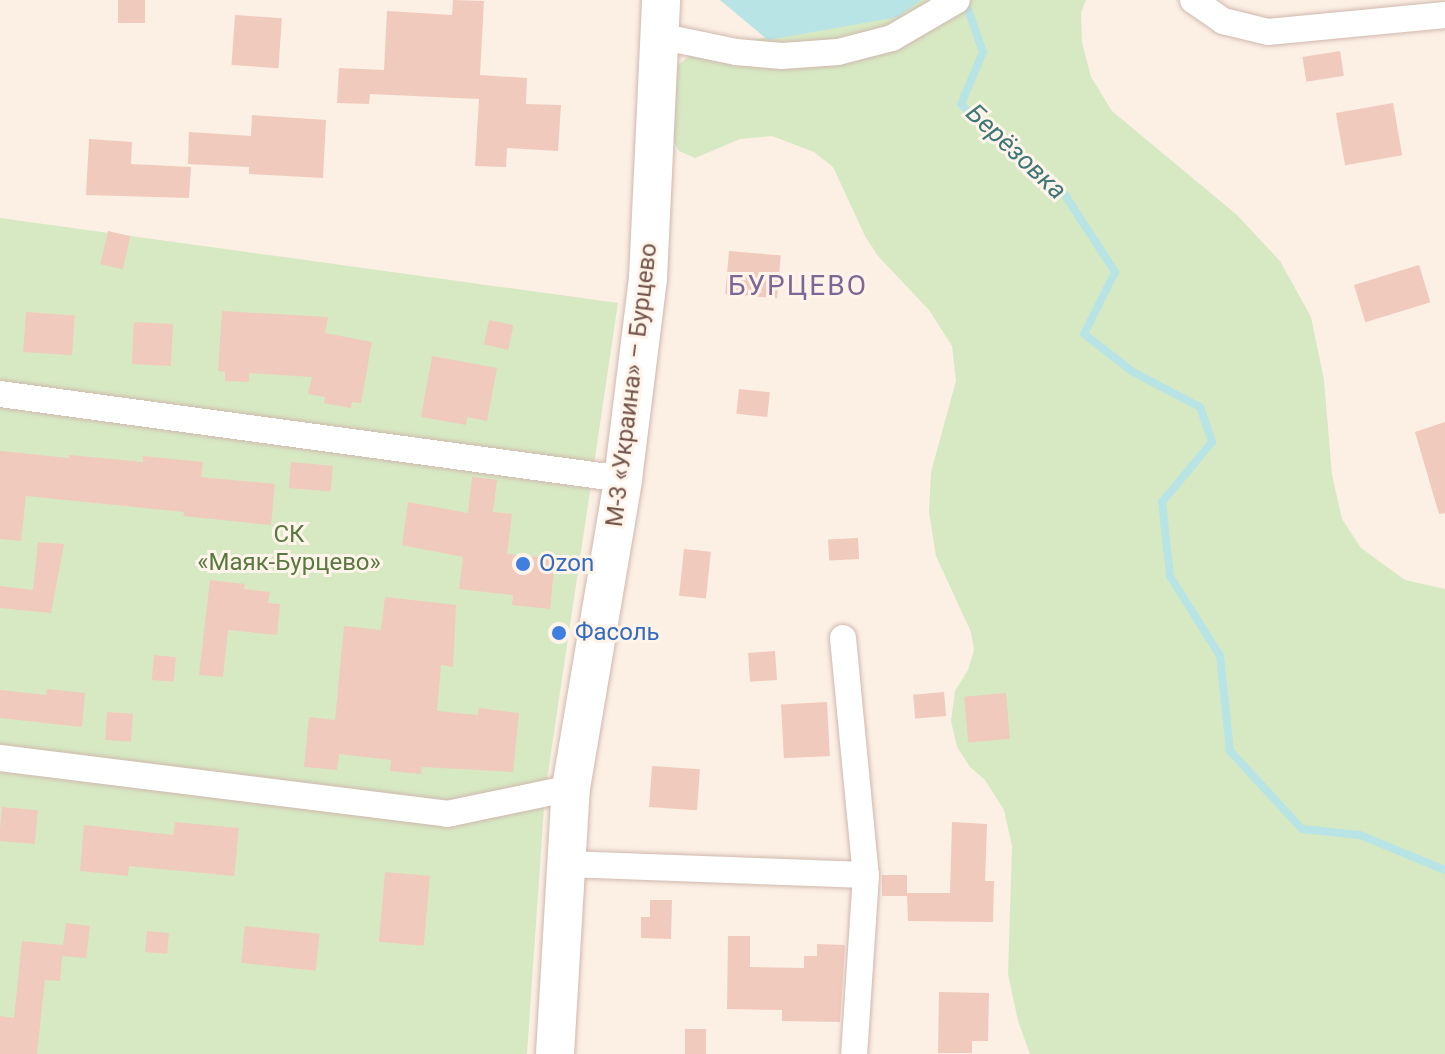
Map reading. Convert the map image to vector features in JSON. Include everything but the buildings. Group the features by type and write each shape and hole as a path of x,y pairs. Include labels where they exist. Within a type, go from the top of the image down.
{"street":[{"path":"660,18 736,52 782,56 838,52 892,38 957,0"},
{"path":"1193,0 1223,21 1268,32 1445,15"},
{"name":"М-3 «Украина» – Бурцево","path":"555,1054 571,788 623,479 648,278 660,18"},
{"path":"0,394 623,479"},
{"path":"843,638 866,875 854,1054"},
{"path":"0,758 447,814 571,788"},
{"path":"566,864 866,875"}],"green space":[{"path":"921,0 1086,0 1081,13 1082,42 1091,77 1112,111 1237,215 1280,261 1311,317 1324,380 1332,475 1342,519 1361,548 1405,580 1445,589 1445,1054 1030,1054 1018,1021 1008,974 1012,846 1004,810 985,780 970,767 957,747 951,721 955,691 968,670 974,650 971,632 936,556 929,512 931,472 956,381 952,346 929,310 878,256 865,236 833,167 814,152 772,136 740,139 695,158 679,151 668,132 675,68 690,55 712,46 898,17"},
{"name":"СК «Маяк-Бурцево»","path":"0,218 618,303 545,793 527,1054 0,1054"}],"water":[{"path":"720,0 921,0 898,17 768,40"}],"waterway":[{"name":"Берёзовка","path":"965,1 983,52 961,104 1022,165 1065,195 1115,272 1084,334 1133,372 1200,407 1212,442 1162,502 1170,576 1220,656 1230,751 1302,829 1360,835 1445,870"}],"place":[{"name":"Ozon","path":"523,564"},
{"name":"Фасоль","path":"559,633"}],"district":[{"name":"БУРЦЕВО","path":"798,286"}]}
